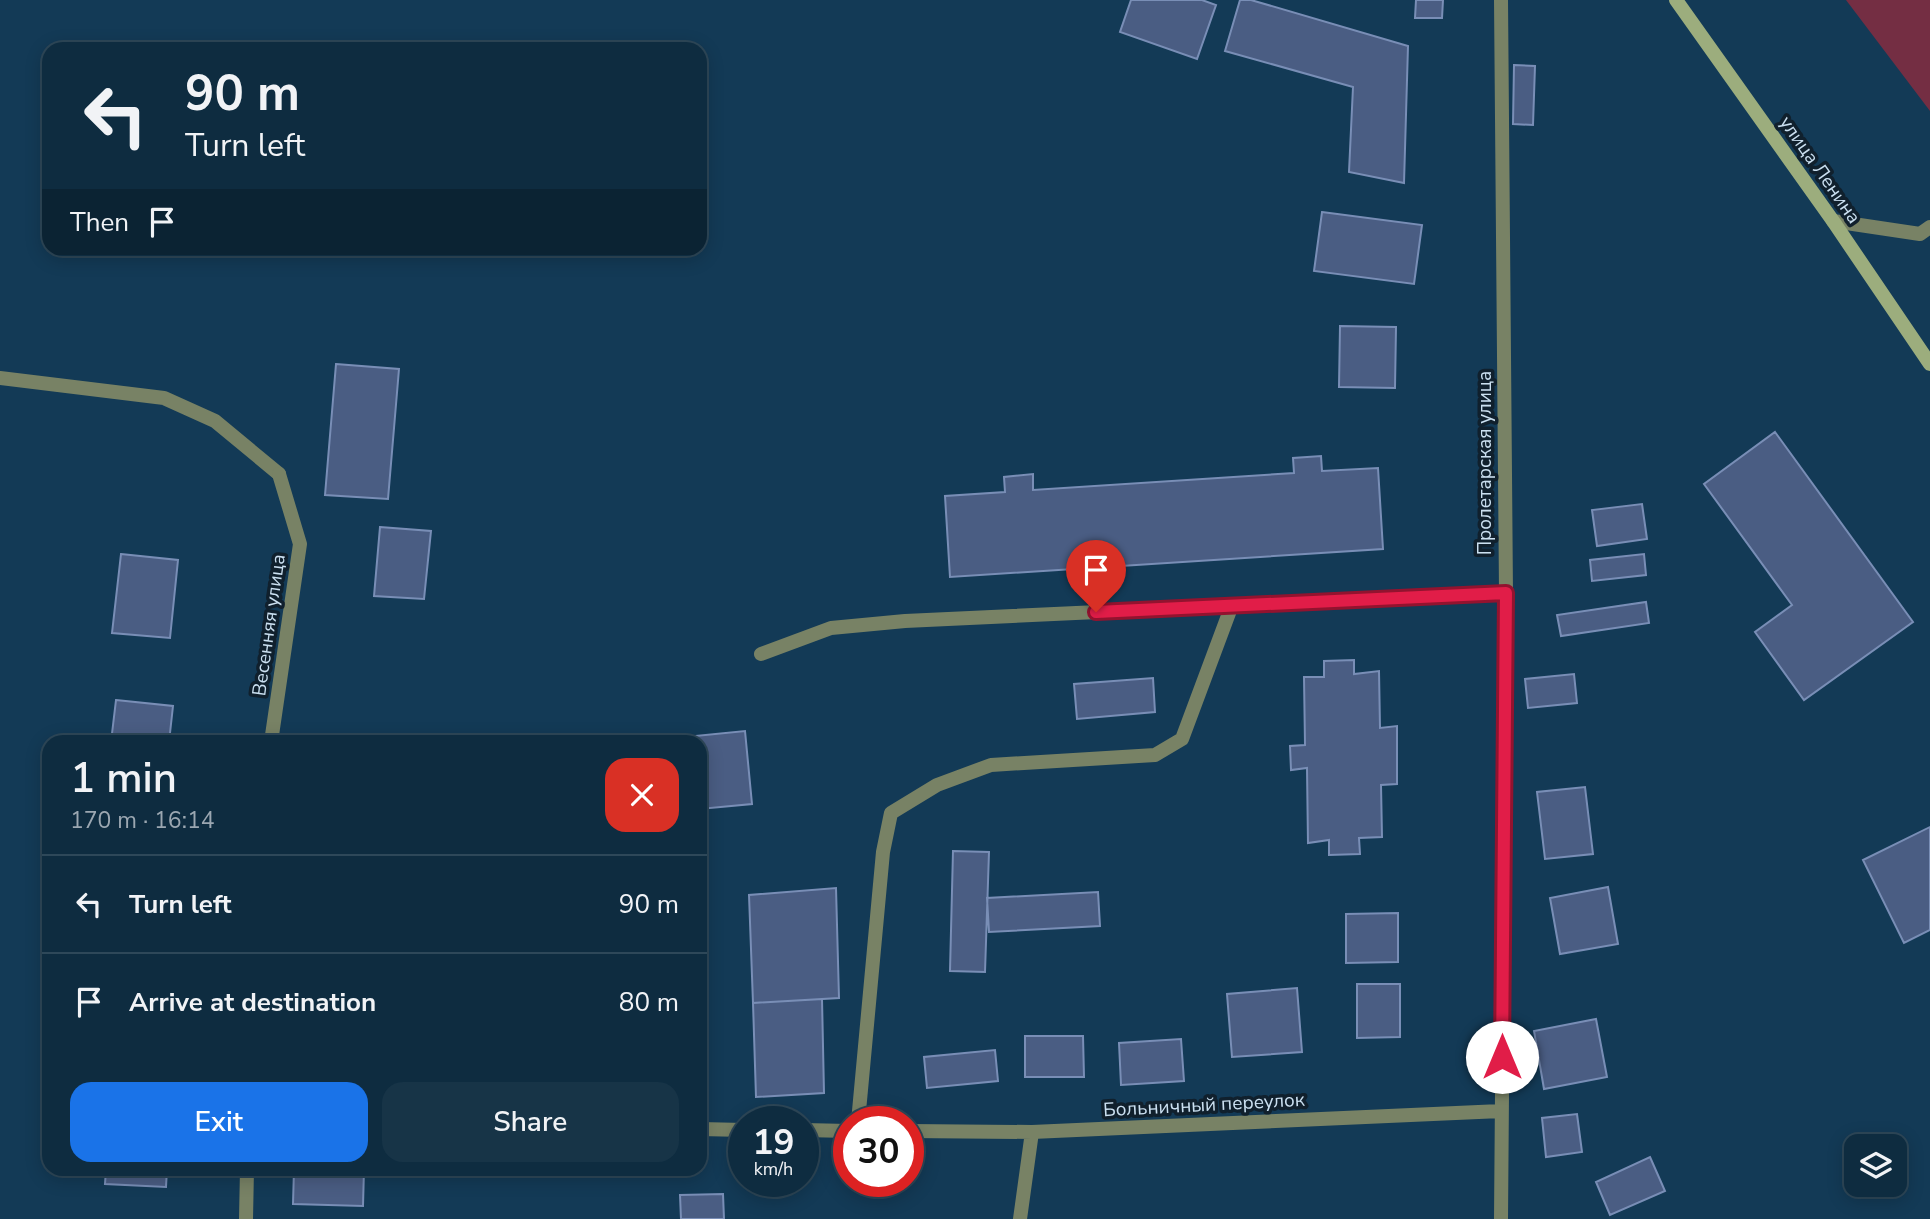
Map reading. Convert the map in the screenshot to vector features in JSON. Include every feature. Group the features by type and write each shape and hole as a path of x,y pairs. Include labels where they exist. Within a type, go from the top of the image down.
{"main road":[{"name":"улица Ленина","path":"1676,0 1833,221 1930,364"}],"street":[{"name":"Пролетарская улица","path":"1501,0 1506,593 1501,1219"},
{"path":"1833,221 1927,232"},
{"name":"Весенняя улица","path":"0,378 164,398 215,421 279,474 300,544 272,735"},
{"path":"761,654 831,628 905,621 1506,593"},
{"path":"859,1106 883,852 891,813 937,785 991,765 1155,755 1182,739 1232,606"},
{"name":"Больничный переулок","path":"924,1131 1032,1132 1502,1111"},
{"path":"707,1129 728,1130"},
{"path":"1020,1219 1032,1132"},
{"path":"246,1219 247,1176"}],"shaded area":[{"path":"1846,0 1930,0 1930,111"}],"building":[{"path":"1131,0 1202,0 1216,5 1197,59 1120,32"},
{"path":"1240,0 1251,0 1408,46 1404,183 1349,172 1353,87 1225,51"},
{"path":"1416,0 1443,0 1442,18 1415,18"},
{"path":"1514,65 1535,66 1533,125 1513,124"},
{"path":"1322,212 1422,225 1414,284 1314,271"},
{"path":"1340,326 1396,327 1395,388 1339,387"},
{"path":"336,364 399,369 388,499 325,495"},
{"path":"1775,432 1913,622 1804,700 1755,632 1792,605 1704,484"},
{"path":"1321,456 1322,471 1378,468 1383,549 950,577 945,496 1005,492 1004,477 1033,474 1033,490 1294,473 1293,458"},
{"path":"1642,504 1647,539 1597,546 1592,510"},
{"path":"380,527 431,531 424,599 374,596"},
{"path":"121,554 178,560 170,638 112,633"},
{"path":"1644,554 1646,575 1592,581 1590,560"},
{"path":"1646,602 1649,623 1561,636 1557,615"},
{"path":"1354,660 1354,674 1379,671 1380,728 1397,726 1397,784 1381,785 1382,837 1359,838 1360,854 1329,855 1329,840 1308,843 1307,768 1291,770 1290,746 1305,745 1304,677 1324,677 1324,661"},
{"path":"1574,674 1577,703 1528,708 1525,679"},
{"path":"1153,678 1155,712 1077,719 1074,684"},
{"path":"116,700 173,706 170,735 112,735"},
{"path":"745,731 752,804 707,808 705,735"},
{"path":"1585,787 1593,854 1545,859 1537,792"},
{"path":"1930,827 1930,930 1904,943 1863,860"},
{"path":"953,851 989,852 985,972 950,971"},
{"path":"1608,887 1618,944 1560,954 1550,898"},
{"path":"836,888 839,998 753,1003 749,895"},
{"path":"1098,892 1100,926 989,932 987,898"},
{"path":"1398,913 1398,962 1346,963 1346,914"},
{"path":"1357,984 1400,984 1400,1037 1357,1038"},
{"path":"1297,988 1302,1052 1232,1057 1227,994"},
{"path":"822,999 824,1093 756,1097 753,1003"},
{"path":"1596,1019 1607,1077 1544,1089 1534,1031"},
{"path":"1025,1036 1083,1036 1084,1077 1025,1077"},
{"path":"1181,1039 1184,1081 1121,1085 1119,1043"},
{"path":"995,1050 998,1081 927,1088 924,1057"},
{"path":"1577,1114 1582,1152 1546,1157 1542,1118"},
{"path":"1650,1157 1665,1191 1610,1215 1596,1182"},
{"path":"106,1176 167,1176 166,1187 105,1184"},
{"path":"294,1176 364,1176 363,1206 293,1204"},
{"path":"723,1194 724,1219 681,1219 680,1195"}],"route":[{"path":"1096,612 1506,593 1502,1057"}]}
